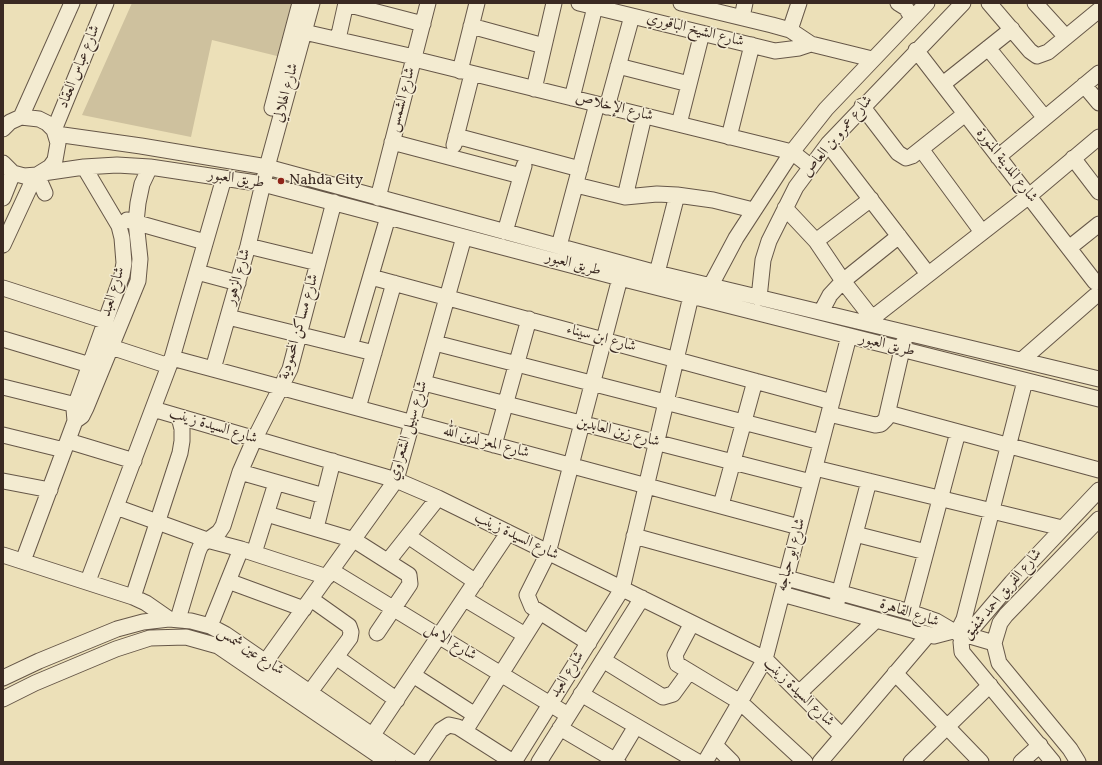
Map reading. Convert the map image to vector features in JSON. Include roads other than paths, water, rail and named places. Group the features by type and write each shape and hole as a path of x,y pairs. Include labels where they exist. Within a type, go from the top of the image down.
{"street":[{"path":"9,123 72,3"},
{"name":"شارع عباس العقاد","path":"55,132 106,3"},
{"name":"شارع الهلالي","path":"258,183 300,3"},
{"name":"شارع الهلالي","path":"262,166 312,3"},
{"name":"شارع الشمس","path":"378,198 428,3"},
{"path":"451,157 456,136 466,72 471,26 477,3"},
{"path":"534,89 554,3"},
{"name":"شارع الشيخ الباقوري","path":"579,3 775,51 787,51 811,44"},
{"path":"790,30 799,3"},
{"path":"898,3 906,8 912,18"},
{"name":"شارع عمرو بن العاص","path":"711,285 725,256 753,210 792,152 826,109 927,3"},
{"name":"شارع عمرو بن العاص","path":"759,298 763,260 769,241 796,187 828,144 862,106 963,3"},
{"path":"989,3 1033,54 1037,56 1044,54 1066,38 1096,10"},
{"path":"1035,3 1066,38"},
{"path":"338,39 346,4 382,8 423,24"},
{"name":"شارع الشيخ الباقوري","path":"688,4 744,10 790,30 811,44 872,59"},
{"path":"572,98 595,7"},
{"path":"560,246 580,169 602,105 618,66 632,16"},
{"path":"471,26 544,46"},
{"path":"943,84 1012,29"},
{"name":"شارع الإخلاص","path":"304,32 338,39 792,152 811,167"},
{"path":"679,124 702,33"},
{"path":"729,136 752,45"},
{"path":"988,48 1045,118"},
{"name":"شارع المدينة المنورة","path":"916,50 1069,248 1097,289"},
{"path":"618,66 689,84"},
{"path":"998,157 1099,73"},
{"path":"1084,85 1099,103"},
{"path":"862,106 900,156 909,158 965,114"},
{"path":"624,197 644,116"},
{"path":"3,245 38,175 50,168 57,156 58,143 55,132 48,123 39,118 9,123"},
{"name":"طريق العبور","path":"55,132 262,166 657,273 821,312 869,320 907,332 1099,379"},
{"path":"456,136 580,169"},
{"path":"785,208 816,241 869,320 1028,196 1099,136"},
{"path":"392,142 521,176"},
{"path":"828,144 928,274"},
{"path":"921,149 982,232"},
{"path":"505,232 527,155"},
{"path":"1073,158 1099,192"},
{"name":"طريق العبور","path":"7,168 24,176 84,167 117,165 150,167 258,183 620,278 1099,399"},
{"name":"شارع العبد","path":"24,561 75,421 82,416 81,406 90,365 122,276 124,263 122,238 119,226 84,167"},
{"name":"شارع العبد","path":"81,406 111,347 139,276 140,259 136,222 142,184 150,167"},
{"path":"3,198 7,168"},
{"path":"38,175 45,193"},
{"path":"88,581 171,362 224,178"},
{"name":"شارع الزهور","path":"213,369 248,246 258,183"},
{"path":"576,185 624,197 657,194 677,195 713,200 753,210"},
{"path":"657,273 677,195"},
{"path":"816,241 871,199"},
{"name":"شارع مساكن المحمودية","path":"174,619 198,552 206,540 219,532 223,526 240,472 254,440 282,389 290,369 334,202"},
{"path":"114,217 206,242"},
{"path":"350,347 388,217"},
{"path":"1069,248 1099,224"},
{"path":"821,312 830,295 843,281 899,236"},
{"name":"شارع سبيل الشعراوي","path":"266,662 396,480 464,237"},
{"path":"248,246 318,263"},
{"path":"197,272 238,283"},
{"name":"شارع ابن سيناء","path":"371,276 755,381 875,425 881,424 886,419 888,413"},
{"path":"589,643 540,612 529,603 527,595 548,553 620,278"},
{"path":"358,408 394,283"},
{"path":"3,288 105,321"},
{"path":"1023,360 1097,289"},
{"name":"شارع العبد","path":"514,762 622,589 691,296"},
{"path":"228,317 374,353"},
{"path":"494,445 529,319"},
{"path":"907,332 888,413 1099,470"},
{"name":"شارع ابو حباجه","path":"705,762 765,659 849,336"},
{"path":"3,339 90,365"},
{"path":"435,343 821,442"},
{"name":"شارع المعز لدين الله","path":"111,347 171,362 213,369 282,389 358,408 800,527"},
{"path":"721,505 755,381"},
{"path":"994,643 958,633 964,619 1025,381"},
{"name":"شارع زين العابدين","path":"424,383 733,462 813,475 869,481 1062,528"},
{"path":"3,387 81,406"},
{"name":"شارع السيدة زينب","path":"153,409 254,440 396,480 438,498 765,659 842,736"},
{"path":"133,597 180,453 182,429 179,417"},
{"path":"910,612 958,432"},
{"path":"3,435 66,446 134,461"},
{"path":"316,528 333,462"},
{"path":"240,472 324,496"},
{"path":"3,481 50,490"},
{"path":"835,610 869,481"},
{"path":"210,626 228,581 248,551 267,514 276,483"},
{"name":"شارع الفريق احمد شفيق","path":"1053,762 962,652 958,633 1099,490"},
{"path":"388,561 438,498"},
{"name":"شارع الامل","path":"116,507 158,521 206,540 329,574 394,609 568,715"},
{"path":"267,514 354,540 407,572 411,581 377,633"},
{"name":"شارع الفريق احمد شفيق","path":"1078,762 1070,749 999,663 994,643 1000,623 1006,615 1099,519"},
{"path":"372,736 508,533"},
{"path":"855,534 926,552"},
{"path":"408,536 476,582"},
{"name":"شارع القاهرة","path":"634,536 910,612 936,621 958,633"},
{"path":"4,560 24,561 88,581 133,597 174,619"},
{"path":"228,581 308,604 351,629 350,638 310,692"},
{"name":"شارع القاهرة","path":"782,594 928,635 934,636 958,633"},
{"path":"465,598 525,635"},
{"name":"شارع العبد","path":"539,762 642,598"},
{"path":"465,731 540,612"},
{"name":"شارع عين شمس","path":"3,678 39,661 117,629 144,622 174,619 210,626 266,662 410,762"},
{"path":"799,693 875,621"},
{"path":"692,623 675,658 677,664 740,702 805,762"},
{"path":"820,762 928,635"},
{"name":"شارع عين شمس","path":"3,700 35,683 116,649 150,638 186,637 218,646 388,762"},
{"path":"336,657 397,700"},
{"path":"603,660 663,697 673,694 689,672"},
{"path":"896,673 981,762"},
{"path":"413,675 475,714"},
{"path":"911,762 990,685"},
{"path":"581,694 698,762"},
{"path":"419,762 445,727 454,725 514,762"},
{"path":"560,728 616,761 636,726"},
{"path":"715,745 732,762"},
{"path":"1021,762 1040,745"}],"place":[{"name":"Nahda City","path":"281,181"}]}
